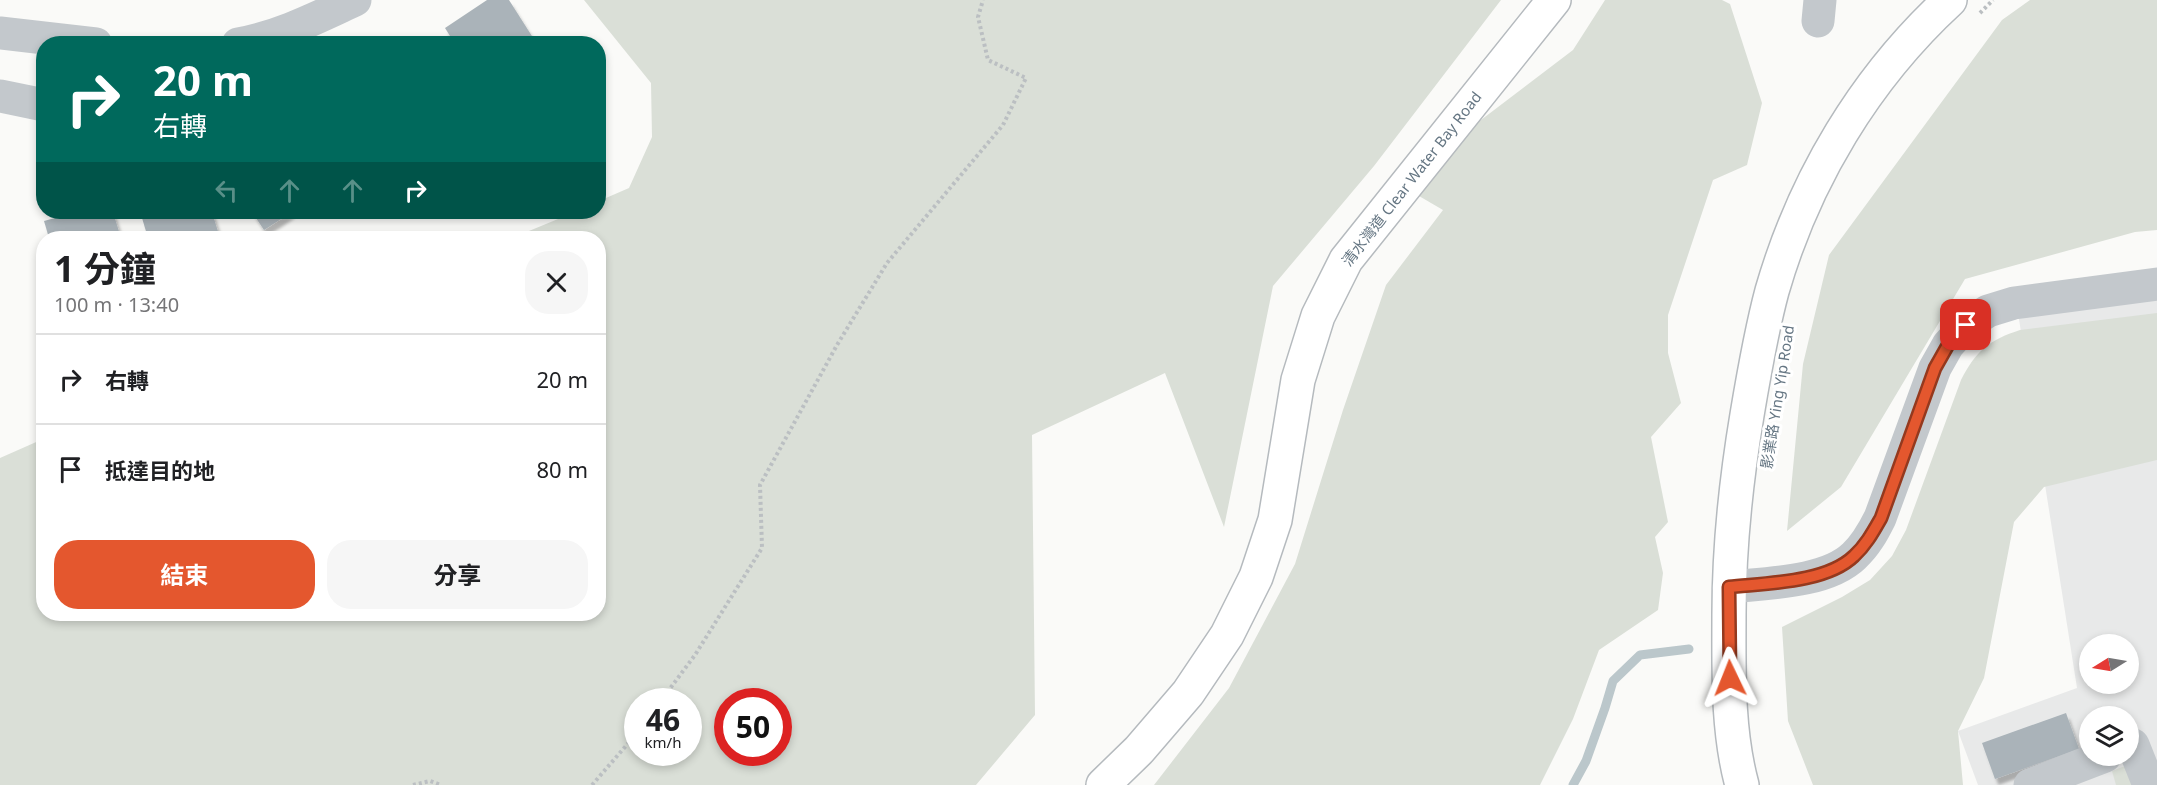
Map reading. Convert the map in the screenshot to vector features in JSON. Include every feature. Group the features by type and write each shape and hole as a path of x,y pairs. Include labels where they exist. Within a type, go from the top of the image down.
{"main road":[{"name":"清水灣道 Clear Water Bay Road","path":"1103,785 1139,750 1188,693 1227,635 1256,578 1275,520 1298,380 1318,316 1346,260 1554,0"},
{"name":"影業路 Ying Yip Road","path":"1742,785 1731,724 1729,587 1733,519 1741,451 1761,336 1788,244 1812,189 1851,115 1910,41 1964,8"}],"street":[{"path":"268,36 355,0"},
{"path":"0,33 36,37"},
{"path":"5,96 36,103"},
{"path":"1729,587 1808,577 1831,571 1852,558 1869,540 1881,518 1935,368 1948,345 1966,325 1988,311 2014,303 2157,284"},
{"path":"2139,763 2149,785"},
{"path":"2030,785 2079,766"}],"path":[{"path":"671,688 695,656 762,548 760,485 837,345 887,263 1003,125 1026,78 988,60 978,17 983,0"},
{"path":"1964,8 1993,0"},
{"path":"592,785 624,748"},
{"path":"413,785 430,781 441,785"}],"shaded area":[{"path":"584,0 1501,0 1374,166 1273,286 1224,527 1165,373 1032,435 1035,715 976,785 0,785 0,458 36,442 36,621 606,621 606,231 529,231 558,219 606,219 606,198 629,188 652,137 651,83"},
{"path":"1605,0 1722,0 1730,4 1762,103 1747,165 1713,180 1668,315 1668,353 1681,403 1651,437 1668,522 1655,537 1663,573 1658,610 1599,650 1573,719 1540,785 1154,785 1229,688 1295,564 1343,410 1386,285 1443,210 1419,196 1477,123 1573,50"},
{"path":"2030,0 2157,0 2157,230 2135,232 1965,279 1841,487 1787,531 1803,364 1829,255 2002,20"},
{"path":"2157,296 2157,785 1978,785 1958,731 2077,688 2018,313"},
{"path":"2157,313 2157,460 2044,487 2014,522 1984,678 1958,731 1963,785 1813,785 1788,721 1782,627 1842,597 1870,580 1892,556 1906,530 1961,380 1972,361 1984,348 2020,330"},
{"path":"2131,766 2138,785 2116,785 2112,771"}],"building":[{"path":"487,0 509,0 532,36 450,36 445,28"},
{"path":"115,219 119,231 47,231 44,221"},
{"path":"142,219 214,219 218,231 146,231"},
{"path":"257,219 281,219 264,230"},
{"path":"2066,713 2079,749 1995,779 1982,743"}],"waterway":[{"path":"1573,785 1586,761 1613,681 1640,655 1689,649"}],"route":[{"path":"1730,678 1729,587 1808,577 1831,571 1852,558 1869,540 1881,518 1935,368 1948,345 1966,325"}]}
